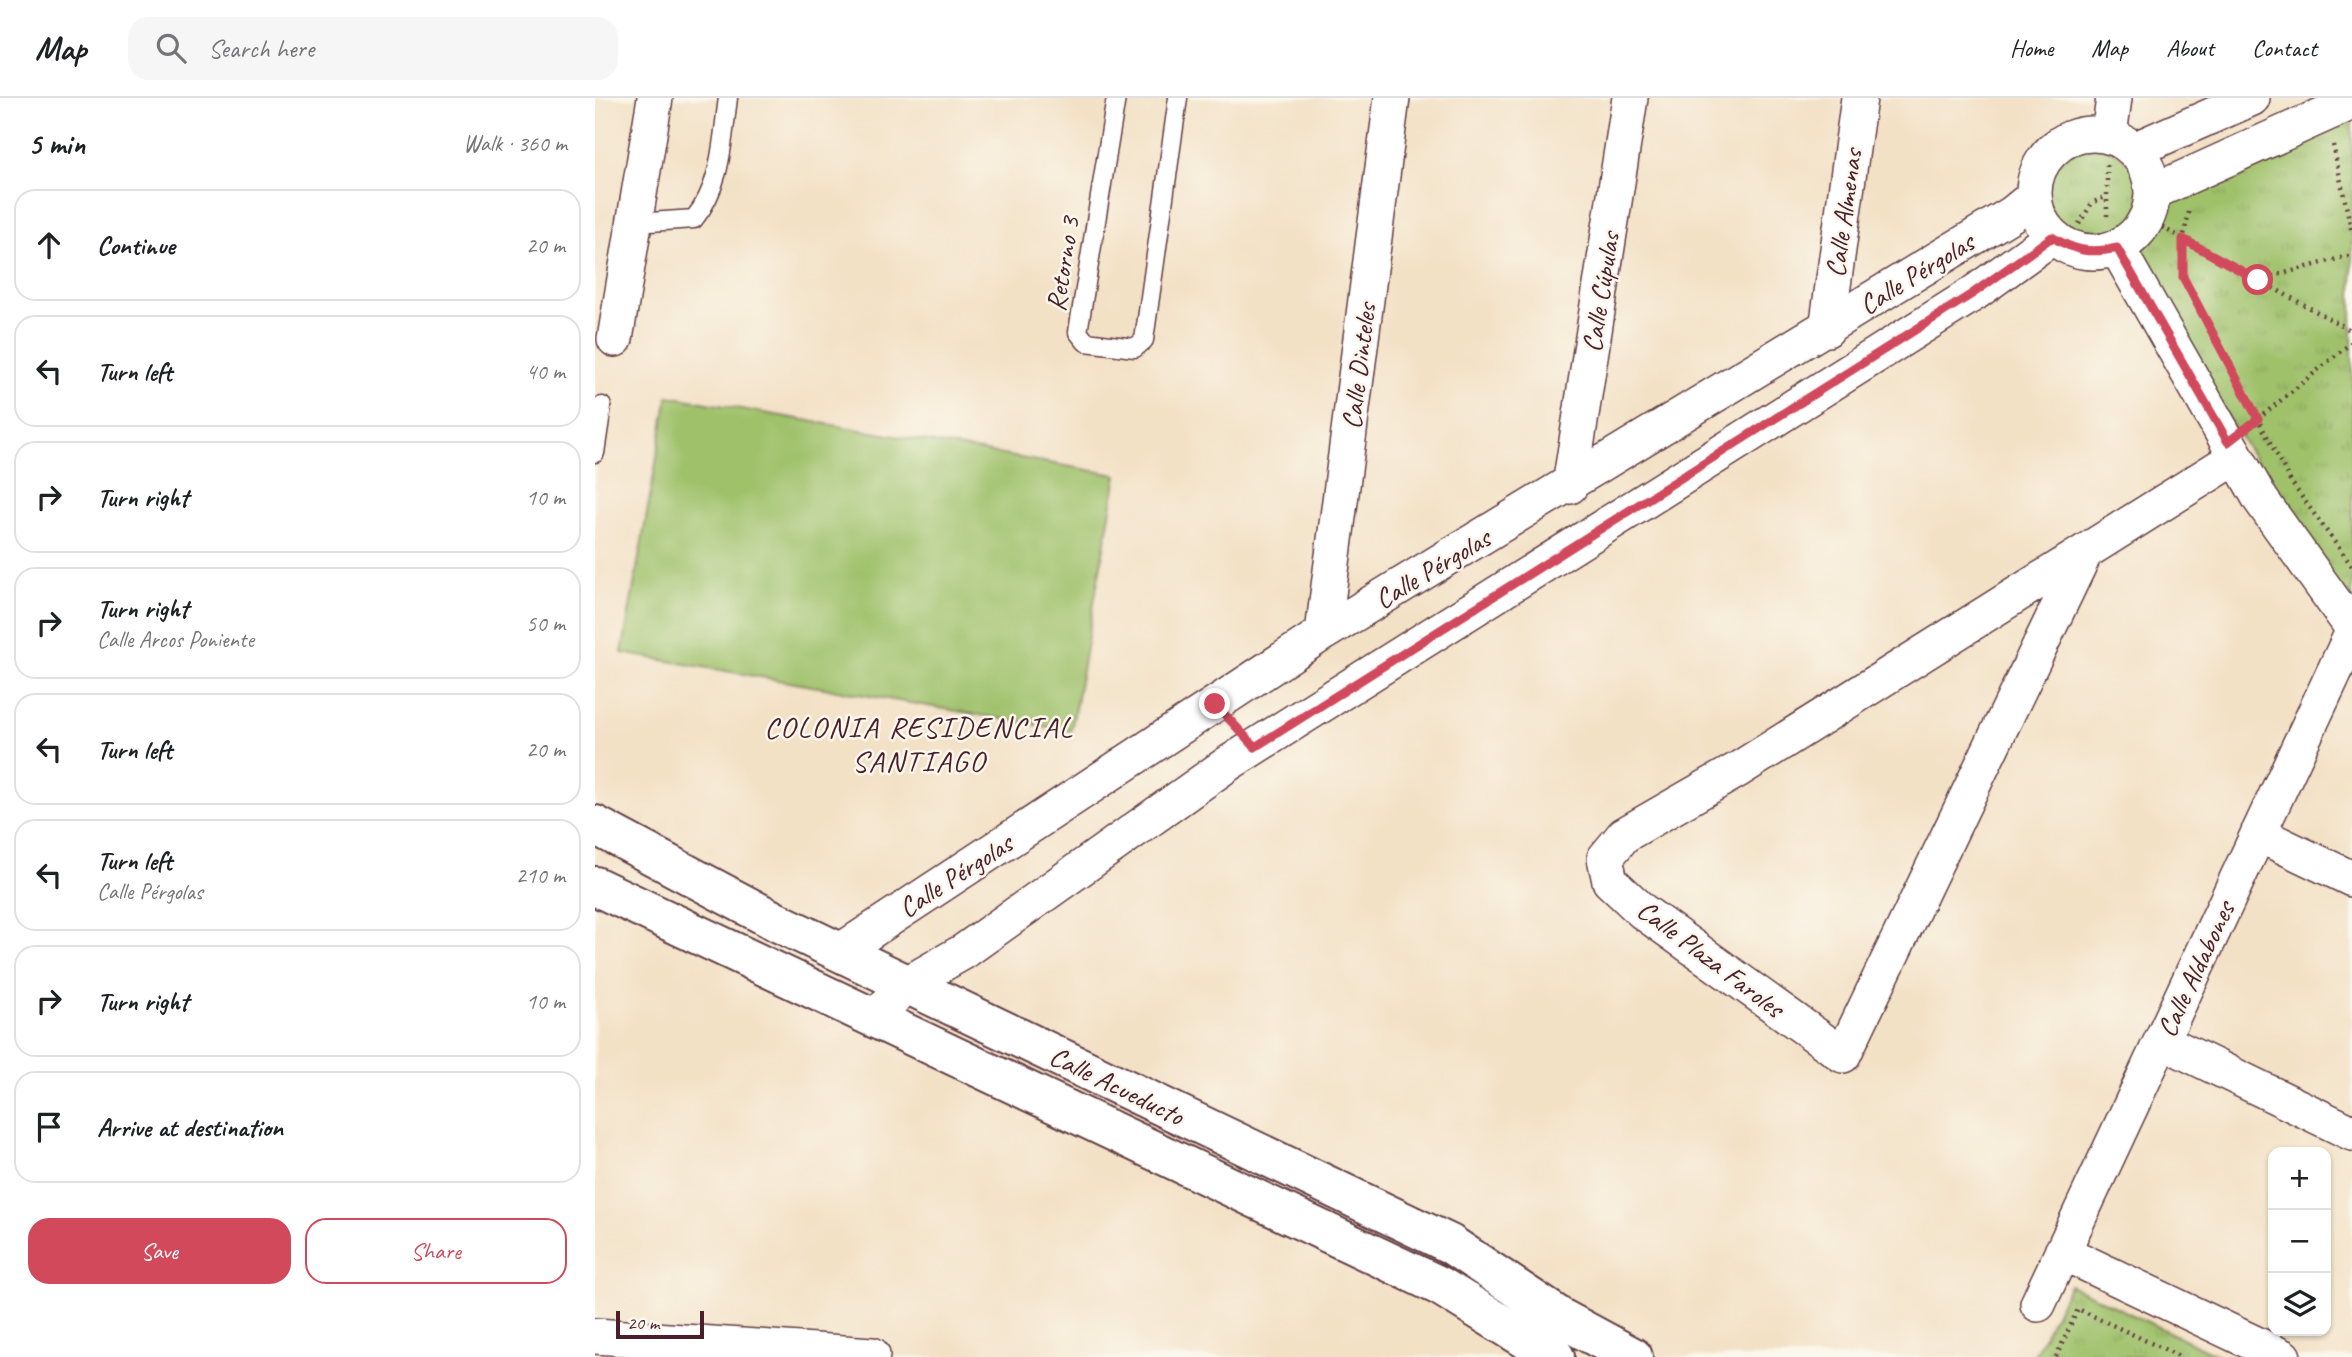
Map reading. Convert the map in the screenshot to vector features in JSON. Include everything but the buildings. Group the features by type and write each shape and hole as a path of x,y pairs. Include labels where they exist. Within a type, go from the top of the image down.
{"street":[{"path":"615,339 655,98"},
{"name":"Calle Dinteles","path":"1323,634 1392,98"},
{"name":"Calle Cúpulas","path":"1570,486 1630,98"},
{"name":"Calle Almenas","path":"1827,329 1860,98"},
{"path":"2114,98 2117,149"},
{"path":"2117,149 2252,98"},
{"path":"2154,208 2146,164 2086,133 2064,140 2046,155 2035,175 2033,197 2038,219 2065,231 2071,249 2094,253 2112,239 2136,235 2154,208 2339,108"},
{"name":"Calle Pérgolas","path":"839,952 1323,634 1827,329 2012,214 2033,197"},
{"name":"Calle Pérgolas","path":"874,1018 907,984 963,952 1255,747 1972,294 2065,231"},
{"path":"2112,239 2261,500 2352,627"},
{"name":"Calle Plaza Faroles","path":"2085,552 1843,1055 1642,911 1610,881 1605,858 1624,835 1739,769 2085,552 2232,449"},
{"name":"Calle Aldabones","path":"2038,1304 2352,635"},
{"path":"1215,704 1255,747"},
{"name":"Calle Acueducto","path":"595,825 839,952 1450,1244 1561,1318 1633,1357"},
{"path":"2259,834 2352,879"},
{"name":"Calle Acueducto","path":"595,886 1440,1286 1555,1357"},
{"path":"2162,1041 2352,1133"},
{"path":"2062,1251 2283,1357"},
{"path":"595,1336 872,1355"}],"lane":[{"path":"635,223 694,219 710,200 718,170 728,98"},
{"name":"Retorno 3","path":"1116,98 1077,332 1086,342 1135,348 1144,341 1178,98"},
{"path":"595,453 602,406"}],"path":[{"path":"2339,108 2352,233"},
{"path":"2112,239 2105,197 2117,149"},
{"path":"2065,231 2092,203 2105,197"},
{"path":"2154,208 2183,239 2352,331"},
{"path":"2183,239 2183,277 2291,482 2352,566"},
{"path":"2258,280 2352,255"},
{"path":"2232,449 2258,419 2352,342"},
{"path":"2056,1357 2078,1309 2181,1357"}],"green space":[{"path":"2352,102 2352,613 2122,250 2155,224 2161,193"},
{"path":"2094,147 2112,151 2128,161 2138,177 2142,195 2138,213 2128,229 2112,239 2094,243 2076,239 2060,229 2050,213 2046,195 2050,177 2060,161 2076,151"},
{"path":"668,396 1117,475 1071,731 622,653"},
{"path":"2070,1285 2221,1357 2033,1357"}],"district":[{"name":"COLONIA RESIDENCIAL SANTIAGO","path":"919,744"}],"route":[{"path":"1215,704 1255,747 1972,294 2052,237 2071,249 2094,253 2117,248 2228,442 2258,419 2183,277 2183,239 2258,280"}]}
